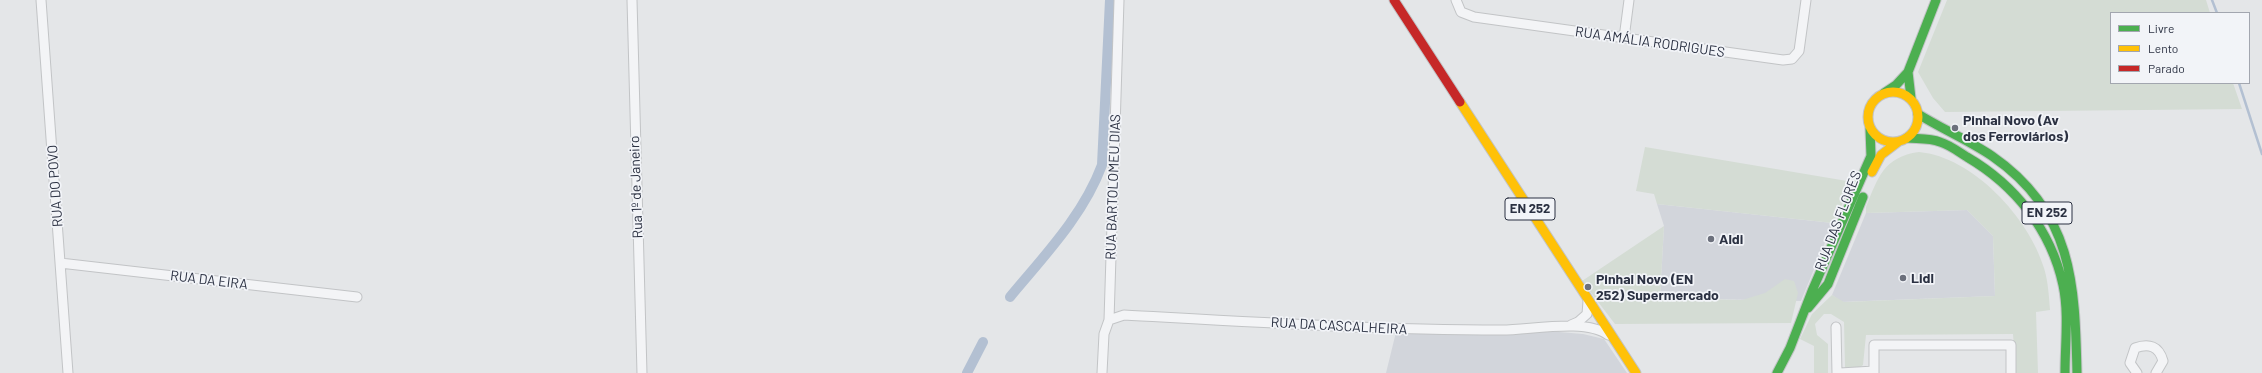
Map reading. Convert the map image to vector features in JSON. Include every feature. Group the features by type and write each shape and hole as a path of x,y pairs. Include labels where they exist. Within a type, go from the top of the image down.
{"main road":[{"name":"EN 252","path":"1394,0 1636,373"},
{"path":"1908,72 1911,98 1918,114 1916,127 1907,138 1898,142 1879,138 1870,129 1867,115 1869,108 1877,96 1896,85 1908,72 1936,0"},
{"path":"1884,93 1898,92 1911,98"},
{"name":"EN 252","path":"1918,114 1939,128 1975,145 2006,167 2020,179 2049,216 2066,252 2073,286 2077,373"},
{"name":"RUA DAS FLORES","path":"1777,373 1871,156 1872,142 1870,129"},
{"name":"EN 252","path":"1907,138 1941,143 1984,166 1994,173 2020,199 2038,222 2056,256 2064,287 2065,373"},
{"name":"RUA DAS FLORES","path":"1804,313 1828,284 1875,165 1884,153 1898,142"}],"street":[{"name":"RUA DO POVO","path":"41,0 68,373"},
{"name":"Rua 1º de Janeiro","path":"632,0 642,373"},
{"name":"RUA BARTOLOMEU DIAS","path":"1102,373 1104,334 1109,320 1119,0"},
{"name":"RUA AMÁLIA RODRIGUES","path":"1456,0 1461,12 1474,17 1783,60 1792,59 1799,51 1806,0"},
{"path":"1624,38 1629,0"},
{"name":"RUA DA EIRA","path":"60,263 357,297"},
{"name":"RUA DA CASCALHEIRA","path":"1570,325 1578,322 1587,314 1588,299"},
{"name":"RUA DA CASCALHEIRA","path":"1109,320 1124,315 1409,330 1527,330 1570,325 1597,328 1614,340"},
{"path":"1836,327 1837,373"},
{"path":"1840,373 1874,372 1874,345 2011,345 2011,373"},
{"path":"2137,373 2130,362 2131,356 2135,348 2143,345 2155,346 2160,352 2163,360 2156,373"}],"shaded area":[{"path":"1947,0 2206,0 2210,12 2110,12 2110,84 2233,84 2242,109 1945,112 1933,98 1918,72"},
{"path":"1645,147 1853,182 1833,223 1657,204 1654,194 1636,191"},
{"path":"1919,152 1939,156 1959,165 1978,178 1996,193 2012,211 2026,229 2037,249 2044,268 2050,310 2036,312 2038,373 2016,373 2013,334 1866,335 1863,365 1859,368 1847,370 1845,367 1844,322 1831,314 1824,314 1815,324 1817,335 1828,344 1828,373 1814,373 1814,346 1800,339 1812,314 1832,295 1844,302 1995,296 1993,236 1967,210 1866,213 1866,207 1874,187 1884,170 1897,159"},
{"path":"1657,204 1833,223 1801,301 1660,298 1664,226"},
{"path":"1967,210 1993,236 1995,296 1841,302 1832,295 1866,213"},
{"path":"1664,226 1660,298 1742,300 1765,293 1785,279 1794,281 1798,293 1791,323 1615,324 1582,281"},
{"path":"1398,324 1523,329 1583,334 1604,339 1627,373 1386,373"}],"waterway":[{"path":"1010,297 1062,235 1074,218 1094,184 1102,165 1110,0"},
{"path":"2212,0 2217,12"},
{"path":"2239,84 2262,154"},
{"path":"967,373 983,342"}],"traffic: fast":[{"path":"1884,93 1896,85 1908,72 1936,0"},
{"path":"1908,72 1911,98"},
{"path":"1918,114 1992,156 2019,178 2039,201 2054,226 2064,252 2071,280 2077,373"},
{"path":"1777,373 1790,348 1812,291 1871,156 1870,129"},
{"path":"1907,138 1932,140 1944,143 1984,168 2001,181 2015,195 2040,228 2050,246 2057,265 2065,296 2065,373"},
{"path":"1808,308 1828,284 1863,197"}],"traffic: slow":[{"path":"1888,92 1898,92 1911,99 1918,112 1918,117 1918,122 1911,135 1898,142 1888,142 1879,138 1872,131 1868,122 1868,112 1872,103 1879,96 1888,92"},
{"path":"1460,102 1636,373"},
{"path":"1872,172 1881,155 1898,142"}],"traffic: jam":[{"path":"1394,0 1460,102"}],"place":[{"name":"Pinhal Novo (Av dos Ferroviários)","path":"1955,128"},
{"name":"Aldi","path":"1711,239"},
{"name":"Lidl","path":"1903,278"},
{"name":"Pinhal Novo (EN 252) Supermercado","path":"1588,287"}]}
